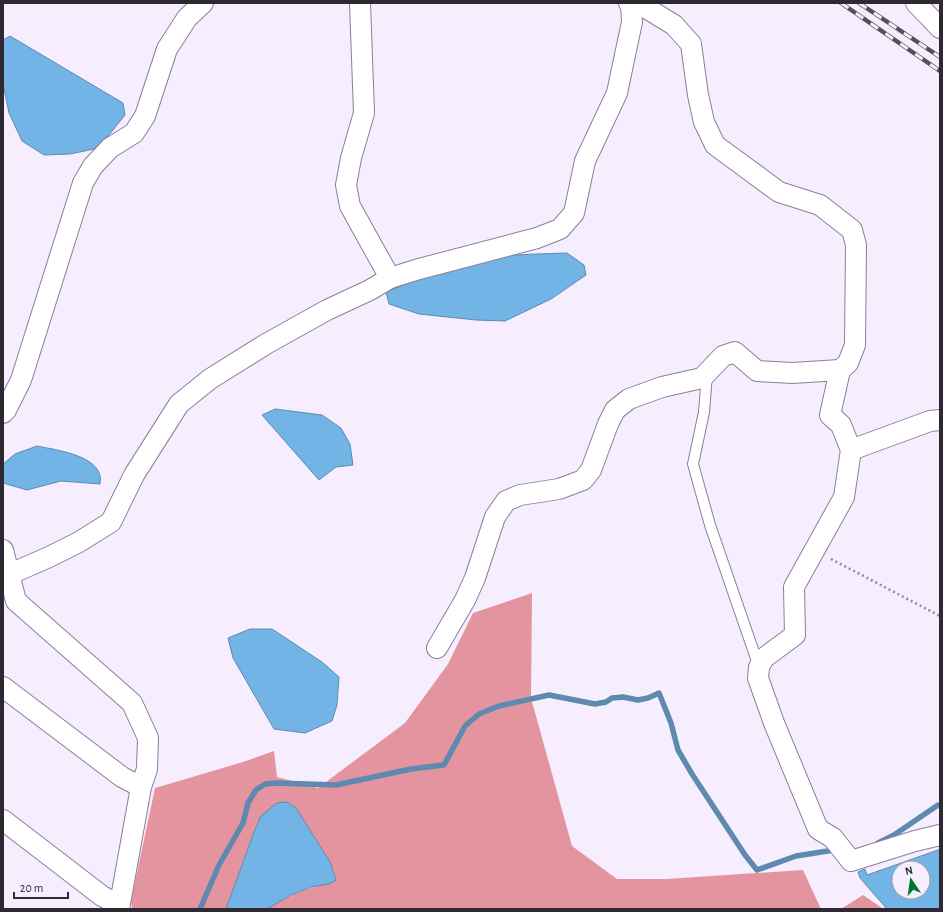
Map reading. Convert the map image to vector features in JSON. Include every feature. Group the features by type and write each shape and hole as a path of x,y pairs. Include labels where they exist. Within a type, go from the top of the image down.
{"street":[{"path":"3,413 21,380 83,183 93,166 110,148 134,133 145,116 167,49 187,18 203,3"},
{"path":"360,3 364,113 351,158 346,185 350,206 390,278"},
{"path":"8,575 79,542 111,522 134,475 179,404 210,379 266,344 327,310 390,278 537,238 560,228 574,213 585,161 617,93 632,22 630,3 642,6 674,25 691,44 698,95 704,122 715,146 779,192 820,205 852,230 856,246 855,345 848,363 840,370 830,416 840,426 851,450 844,497 794,587 796,635 764,658 759,667 758,678 774,723 818,829 832,838 851,861 915,841 940,835"},
{"path":"916,3 940,28"},
{"path":"437,648 465,600 475,578 495,517 506,502 520,495 560,489 583,480 591,470 608,424 615,410 629,399 662,387 702,378 724,356 735,352 757,371 792,373 840,370"},
{"path":"851,450 930,421 940,420"},
{"path":"3,550 8,575 16,601 132,702 148,738 147,769 141,787 119,907 102,896 3,820"},
{"path":"3,687 122,777 141,787"}],"lane":[{"path":"707,372 704,412 693,464 710,525 759,667"}],"path":[{"path":"815,550 940,616"}],"shaded area":[{"path":"532,593 531,698 572,846 617,879 666,879 803,870 821,909 267,909 296,893 329,884 261,816 226,909 132,909 131,901 155,788 243,762 274,751 277,777 318,788 405,723 448,664 473,613"},
{"path":"863,895 882,908 841,909"}],"water":[{"path":"10,36 123,103 125,115 109,135 94,149 70,154 44,155 22,141 9,113 3,84 3,40"},
{"path":"567,253 584,265 586,275 551,299 505,321 476,320 419,314 389,304 386,292 459,265 504,256"},
{"path":"275,409 322,415 341,428 350,444 353,465 336,467 319,480 262,415"},
{"path":"37,446 67,452 88,461 100,474 100,484 61,481 27,490 3,483 3,464 15,454"},
{"path":"250,629 272,629 322,662 339,677 337,705 332,721 305,733 274,729 233,658 228,638"},
{"path":"287,802 296,808 330,862 336,880 329,884 311,887 291,895 267,909 226,909 261,816 277,803"},
{"path":"940,850 940,909 887,909 860,878 858,872 865,869 867,875 891,867 891,900 931,900 931,860 910,860"}],"waterway":[{"path":"200,909 219,865 243,823 248,803 256,790 265,784 336,785 411,769 444,765 465,726 479,714 499,706 549,695 595,704 606,702 612,698 623,697 638,700 648,698 659,693 671,723 678,750 745,855 757,870 796,856 834,850"},
{"path":"878,843 894,835 938,805 940,806"}],"railway":[{"path":"841,3 940,71"},
{"path":"859,3 940,57"}]}
